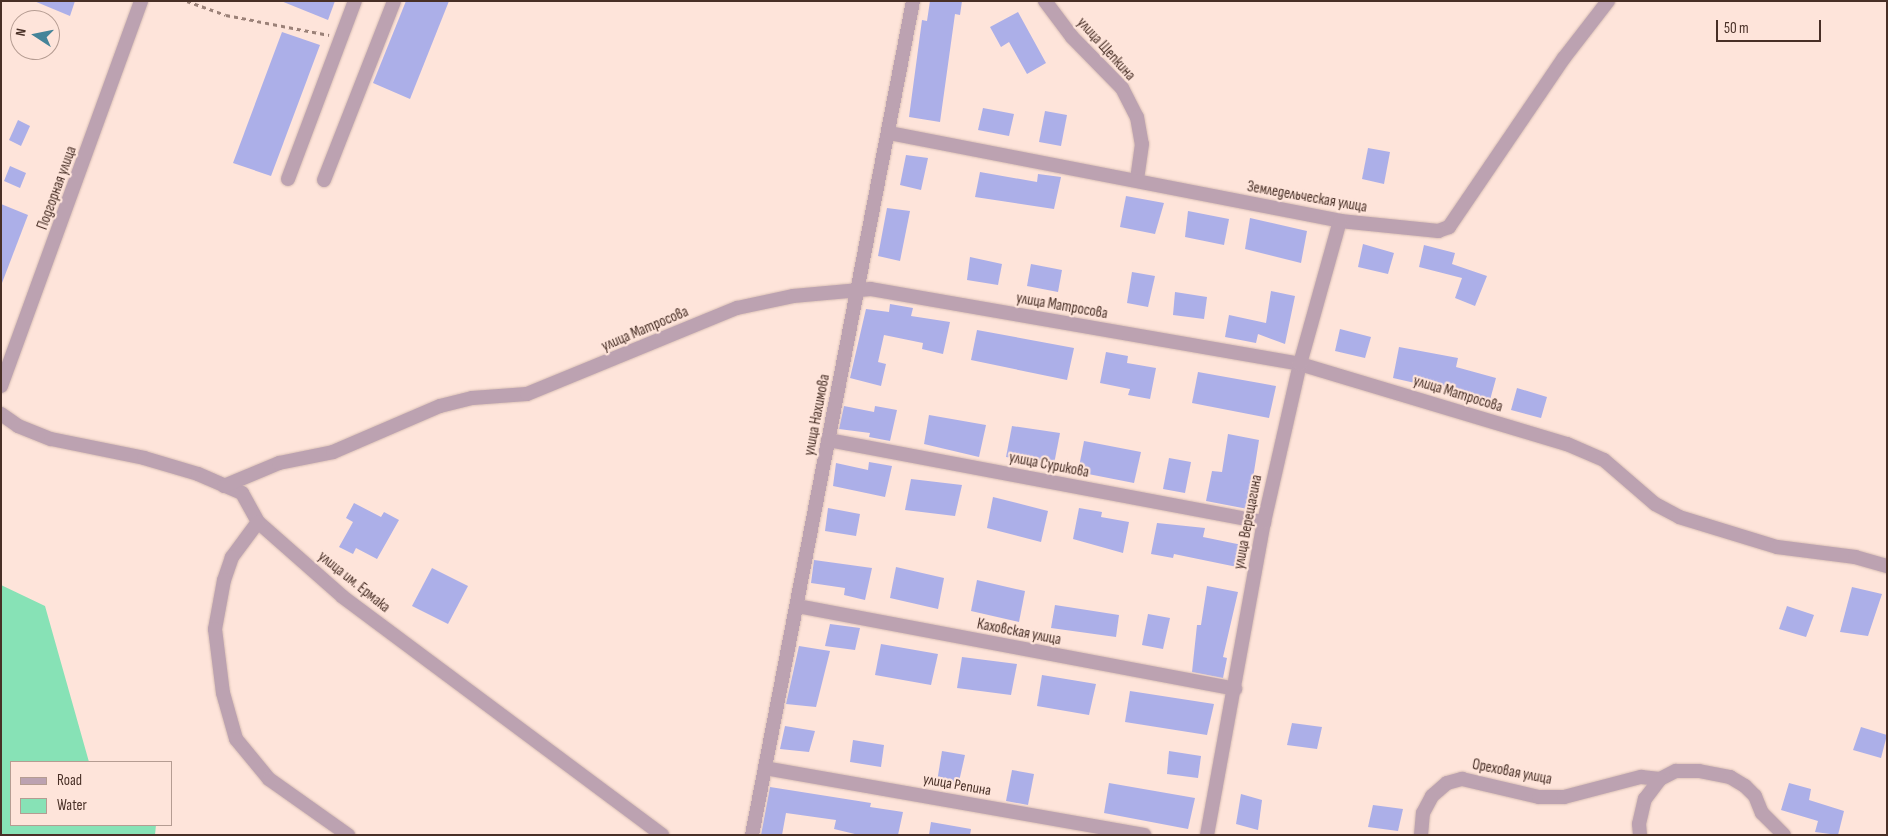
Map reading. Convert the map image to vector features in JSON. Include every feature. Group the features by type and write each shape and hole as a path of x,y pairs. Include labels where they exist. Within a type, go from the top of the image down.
{"street":[{"name":"Подгорная улица","path":"1,386 141,1"},
{"path":"288,179 355,1"},
{"path":"324,180 394,1"},
{"name":"улица Нахимова","path":"752,835 914,1"},
{"name":"улица Щепкина","path":"1045,1 1072,37 1122,88 1138,117 1142,144 1137,181"},
{"name":"Земледельческая улица","path":"888,133 1340,221 1438,231 1449,226 1564,58 1608,1"},
{"name":"улица Верещагина","path":"1207,835 1264,522 1300,364 1340,221"},
{"name":"улица Матросова","path":"224,486 279,463 333,452 440,406 472,398 528,394 737,308 793,296 858,289 881,290 1300,364 1567,444 1604,460 1655,504 1679,517 1778,547 1855,557 1887,566"},
{"name":"улица им. Ермака","path":"1,414 18,426 51,439 144,458 242,493 258,522 342,596 662,835"},
{"name":"улица Сурикова","path":"828,440 1264,522"},
{"path":"258,522 232,557 224,580 215,630 223,693 236,739 269,779 348,835"},
{"name":"Каховская улица","path":"796,606 1235,689"},
{"name":"улица Репина","path":"765,768 1144,835"},
{"path":"1640,835 1638,824 1645,799 1660,779 1676,771 1699,770 1730,777 1755,796 1762,812 1784,835"},
{"name":"Ореховая улица","path":"1421,835 1422,813 1432,796 1447,782 1462,779 1539,797 1564,797 1640,777 1660,779"}],"path":[{"path":"187,1 226,15 330,35"}],"water":[{"path":"1,585 45,606 89,761 10,761 10,826 156,826 155,835 1,835"}],"building":[{"path":"34,1 75,1 70,16 60,12 60,10"},
{"path":"281,1 335,1 328,20"},
{"path":"406,1 449,1 410,99 373,83"},
{"path":"930,1 962,1 960,15 955,14 940,122 909,117 922,20 927,21"},
{"path":"1018,12 1046,63 1027,74 1009,42 1001,47 990,27"},
{"path":"282,32 320,45 271,176 233,163"},
{"path":"983,108 1014,114 1009,136 978,130"},
{"path":"1045,111 1067,115 1061,146 1039,142"},
{"path":"18,120 30,126 21,146 9,140"},
{"path":"1368,148 1390,152 1384,184 1362,179"},
{"path":"906,155 928,158 921,190 900,185"},
{"path":"10,166 26,173 20,188 4,181"},
{"path":"980,172 1037,182 1038,174 1061,177 1054,209 975,197"},
{"path":"1126,196 1164,203 1155,234 1120,227"},
{"path":"1,204 28,215 2,283 1,282"},
{"path":"887,208 910,211 900,261 878,256"},
{"path":"1188,211 1229,219 1224,245 1185,237"},
{"path":"1250,218 1307,231 1301,263 1245,249"},
{"path":"1363,244 1394,253 1388,274 1358,267"},
{"path":"1424,245 1455,253 1452,264 1487,276 1475,306 1455,298 1462,278 1419,267"},
{"path":"970,257 1002,264 998,285 967,280"},
{"path":"1031,264 1062,270 1058,292 1027,286"},
{"path":"1132,272 1155,276 1148,307 1127,303"},
{"path":"1271,291 1295,296 1285,344 1258,334 1256,343 1225,337 1229,315 1266,323"},
{"path":"1175,292 1207,297 1204,319 1173,315"},
{"path":"890,304 913,308 911,316 950,322 943,354 922,349 923,343 884,335 878,362 886,364 881,386 850,378 866,309 889,312"},
{"path":"1340,329 1371,337 1365,358 1335,351"},
{"path":"977,330 1074,348 1067,380 971,360"},
{"path":"1399,347 1458,358 1456,367 1496,378 1490,400 1393,378"},
{"path":"1106,352 1128,356 1127,363 1156,368 1150,399 1128,395 1130,389 1100,383"},
{"path":"1198,372 1276,386 1269,418 1192,403"},
{"path":"1517,388 1547,397 1541,418 1511,410"},
{"path":"844,406 874,412 875,406 897,410 890,441 869,437 870,433 839,429"},
{"path":"929,415 986,425 979,457 924,444"},
{"path":"1012,426 1060,433 1054,464 1006,457"},
{"path":"1228,434 1259,440 1253,478 1259,479 1253,510 1206,501 1212,471 1222,472"},
{"path":"1084,441 1141,452 1134,483 1078,472"},
{"path":"1169,458 1191,462 1185,493 1163,489"},
{"path":"869,462 892,466 885,497 833,486 836,463 868,470"},
{"path":"911,479 962,485 955,516 905,510"},
{"path":"993,497 1048,511 1041,542 987,528"},
{"path":"354,503 381,517 384,512 399,520 377,559 356,548 353,554 339,547 353,522 346,518"},
{"path":"828,508 860,514 856,536 825,531"},
{"path":"1079,508 1102,512 1101,517 1129,522 1123,553 1073,539"},
{"path":"1157,523 1205,528 1203,537 1247,546 1242,568 1174,554 1173,558 1151,554"},
{"path":"814,560 872,568 865,600 844,595 845,588 811,583"},
{"path":"896,567 944,578 938,609 890,598"},
{"path":"432,568 468,586 448,624 412,606"},
{"path":"977,580 1025,591 1019,622 971,611"},
{"path":"1207,586 1238,592 1223,657 1227,658 1223,678 1192,672 1197,625 1201,625"},
{"path":"1852,587 1882,594 1868,636 1840,632"},
{"path":"1055,605 1119,615 1116,637 1051,628"},
{"path":"1787,606 1814,615 1806,637 1779,629"},
{"path":"1148,614 1170,618 1163,649 1142,645"},
{"path":"830,624 860,628 855,650 825,646"},
{"path":"881,644 938,654 931,685 875,675"},
{"path":"799,646 830,651 816,707 786,704"},
{"path":"962,657 1017,664 1011,695 957,688"},
{"path":"1042,675 1096,684 1089,715 1037,706"},
{"path":"1130,691 1214,704 1207,735 1125,722"},
{"path":"1292,723 1322,727 1317,749 1287,745"},
{"path":"785,726 815,731 809,752 780,749"},
{"path":"1861,727 1887,735 1881,758 1853,750"},
{"path":"853,740 884,745 881,767 850,762"},
{"path":"942,751 965,755 958,786 937,782"},
{"path":"1169,751 1201,756 1198,778 1167,774"},
{"path":"1012,770 1034,774 1028,805 1006,801"},
{"path":"1109,783 1195,798 1188,829 1104,813"},
{"path":"1789,783 1811,789 1809,800 1844,811 1838,835 1815,832 1818,821 1781,810"},
{"path":"770,787 871,803 870,807 903,812 898,835 859,835 834,829 836,820 786,813 782,835 761,835"},
{"path":"1241,794 1262,800 1258,830 1236,824"},
{"path":"1373,805 1403,809 1398,831 1368,827"},
{"path":"931,822 971,829 970,835 929,835"}]}
